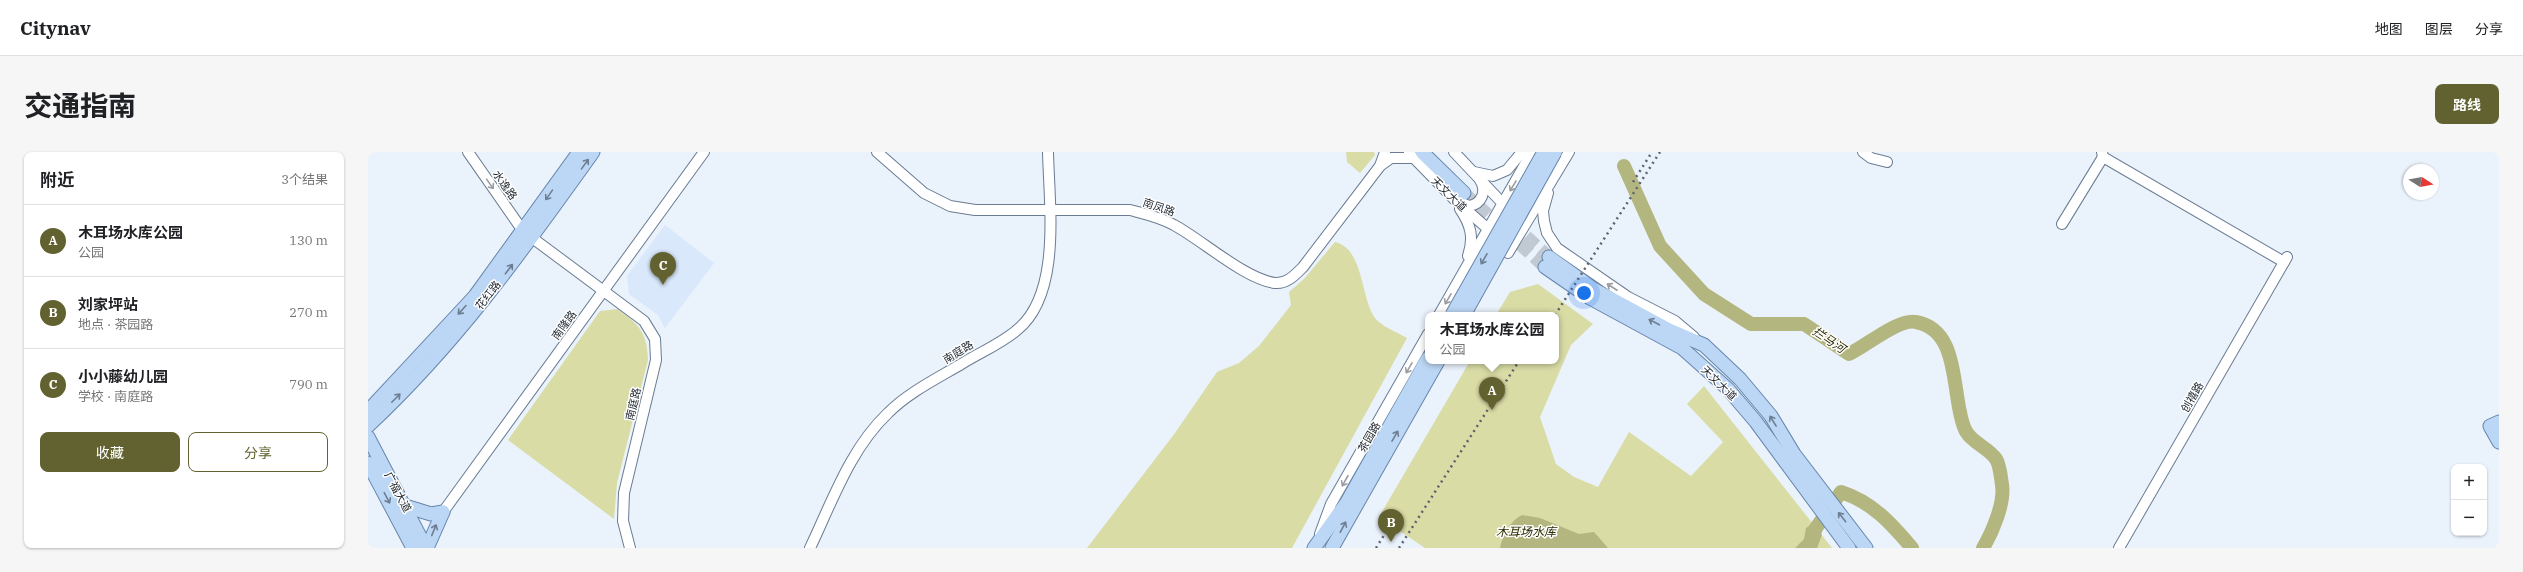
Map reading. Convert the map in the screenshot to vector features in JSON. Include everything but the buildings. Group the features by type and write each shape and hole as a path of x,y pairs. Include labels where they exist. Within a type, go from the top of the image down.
{"main road":[{"name":"花红路","path":"368,411 434,351 484,302 579,152"},
{"name":"花红路","path":"527,235 593,152"},
{"name":"天文大道","path":"1434,152 1463,193"},
{"path":"1454,312 1544,152"},
{"path":"1466,312 1555,152"},
{"name":"天文大道","path":"1414,154 1463,193"},
{"name":"天文大道","path":"1550,258 1595,290 1704,345 1740,380 1765,409 1789,458 1849,548"},
{"name":"天文大道","path":"1550,258 1590,298 1682,348 1728,389 1866,548"},
{"name":"花红路","path":"368,426 382,413 434,351"},
{"name":"茶园路","path":"1332,548 1350,504 1425,364"},
{"name":"茶园路","path":"1315,546 1350,504 1436,364"},
{"path":"368,399 385,394"},
{"path":"372,465 375,439 382,413"},
{"path":"2499,422 2490,426 2499,442"},
{"name":"广福大道","path":"368,437 372,465 413,548"},
{"name":"广福大道","path":"372,465 405,506 426,548"},
{"path":"405,506 431,514 443,512"},
{"path":"426,548 443,512"}],"street":[{"name":"水逸路","path":"468,152 527,235"},
{"name":"南隆路","path":"443,512 704,152"},
{"name":"南凤路","path":"877,152 924,193 950,206 975,210 1130,210 1153,216 1173,224 1259,278 1276,283 1290,280 1303,267 1380,166"},
{"name":"南庭路","path":"810,548 852,461 862,444 888,412 914,393 1018,330 1032,314 1042,295 1048,272 1048,152"},
{"path":"1380,166 1384,152"},
{"path":"1454,152 1502,203 1525,224 1569,152"},
{"path":"1863,152 1871,158 1887,162"},
{"path":"1380,166 1391,158 1414,154"},
{"path":"1474,172 1493,176 1507,170 1528,154"},
{"path":"1528,154 1527,176 1530,181 1536,184 1543,184 1555,176"},
{"path":"1441,312 1528,154"},
{"path":"2062,224 2103,154"},
{"name":"创禧路","path":"2103,154 2285,259 2119,548"},
{"path":"1463,193 1469,206 1480,200 1483,192 1482,184 1474,172"},
{"path":"1550,258 1544,221 1545,201 1555,176"},
{"path":"1462,275 1472,236 1463,193"},
{"name":"天文大道","path":"1463,193 1487,228 1508,253 1525,224"},
{"name":"南庭路","path":"527,235 644,321 655,339 656,360 624,493 623,520 630,548"},
{"name":"茶园路","path":"1315,546 1331,504 1425,339"}],"shaded area":[{"path":"1346,152 1374,152 1375,155 1360,173 1347,162"},
{"path":"665,225 714,263 665,328 658,315 629,294 627,276"},
{"path":"1335,242 1344,246 1351,253 1356,262 1368,304 1374,317 1382,324 1407,338 1292,548 1087,548 1175,433 1217,372 1239,363 1259,346 1291,305 1289,292 1304,279"},
{"path":"1538,284 1593,324 1571,345 1540,417 1556,464 1574,477 1598,487 1629,432 1691,476 1723,442 1687,404 1704,386 1832,548 1425,548 1379,517 1468,364 1559,364 1559,312 1498,312 1510,292"},
{"path":"618,309 636,325 644,336 648,360 617,483 614,519 508,440 600,311"}],"water":[{"name":"木耳场水库","path":"1522,515 1540,518 1579,534 1594,532 1608,548 1500,548 1508,528"},
{"path":"1813,523 1822,535 1817,548 1795,548 1804,539 1806,528"}],"waterway":[{"name":"拦马河","path":"1624,166 1660,246 1704,294 1751,324 1804,324 1849,354 1892,328 1909,322 1916,322 1930,327 1941,337 1948,350 1952,365 1960,413 1966,432 1974,441 1993,455 1996,459 2000,472 2002,485 2002,500 2000,509 1994,526 1983,548"},
{"name":"拦马河","path":"1809,548 1816,528 1841,492 1862,501 1880,514 1912,548"}],"tunnel":[{"path":"1464,193 1545,267"},
{"path":"1512,224 1549,257"}],"railway":[{"path":"1633,182 1652,152"},
{"path":"1557,312 1660,152"},
{"path":"1399,548 1517,364"},
{"path":"1376,548 1386,532"}],"place":[{"name":"小小藤幼儿园","path":"663,285"},
{"name":"木耳场水库公园","path":"1492,410"},
{"name":"刘家坪站","path":"1391,542"}]}
